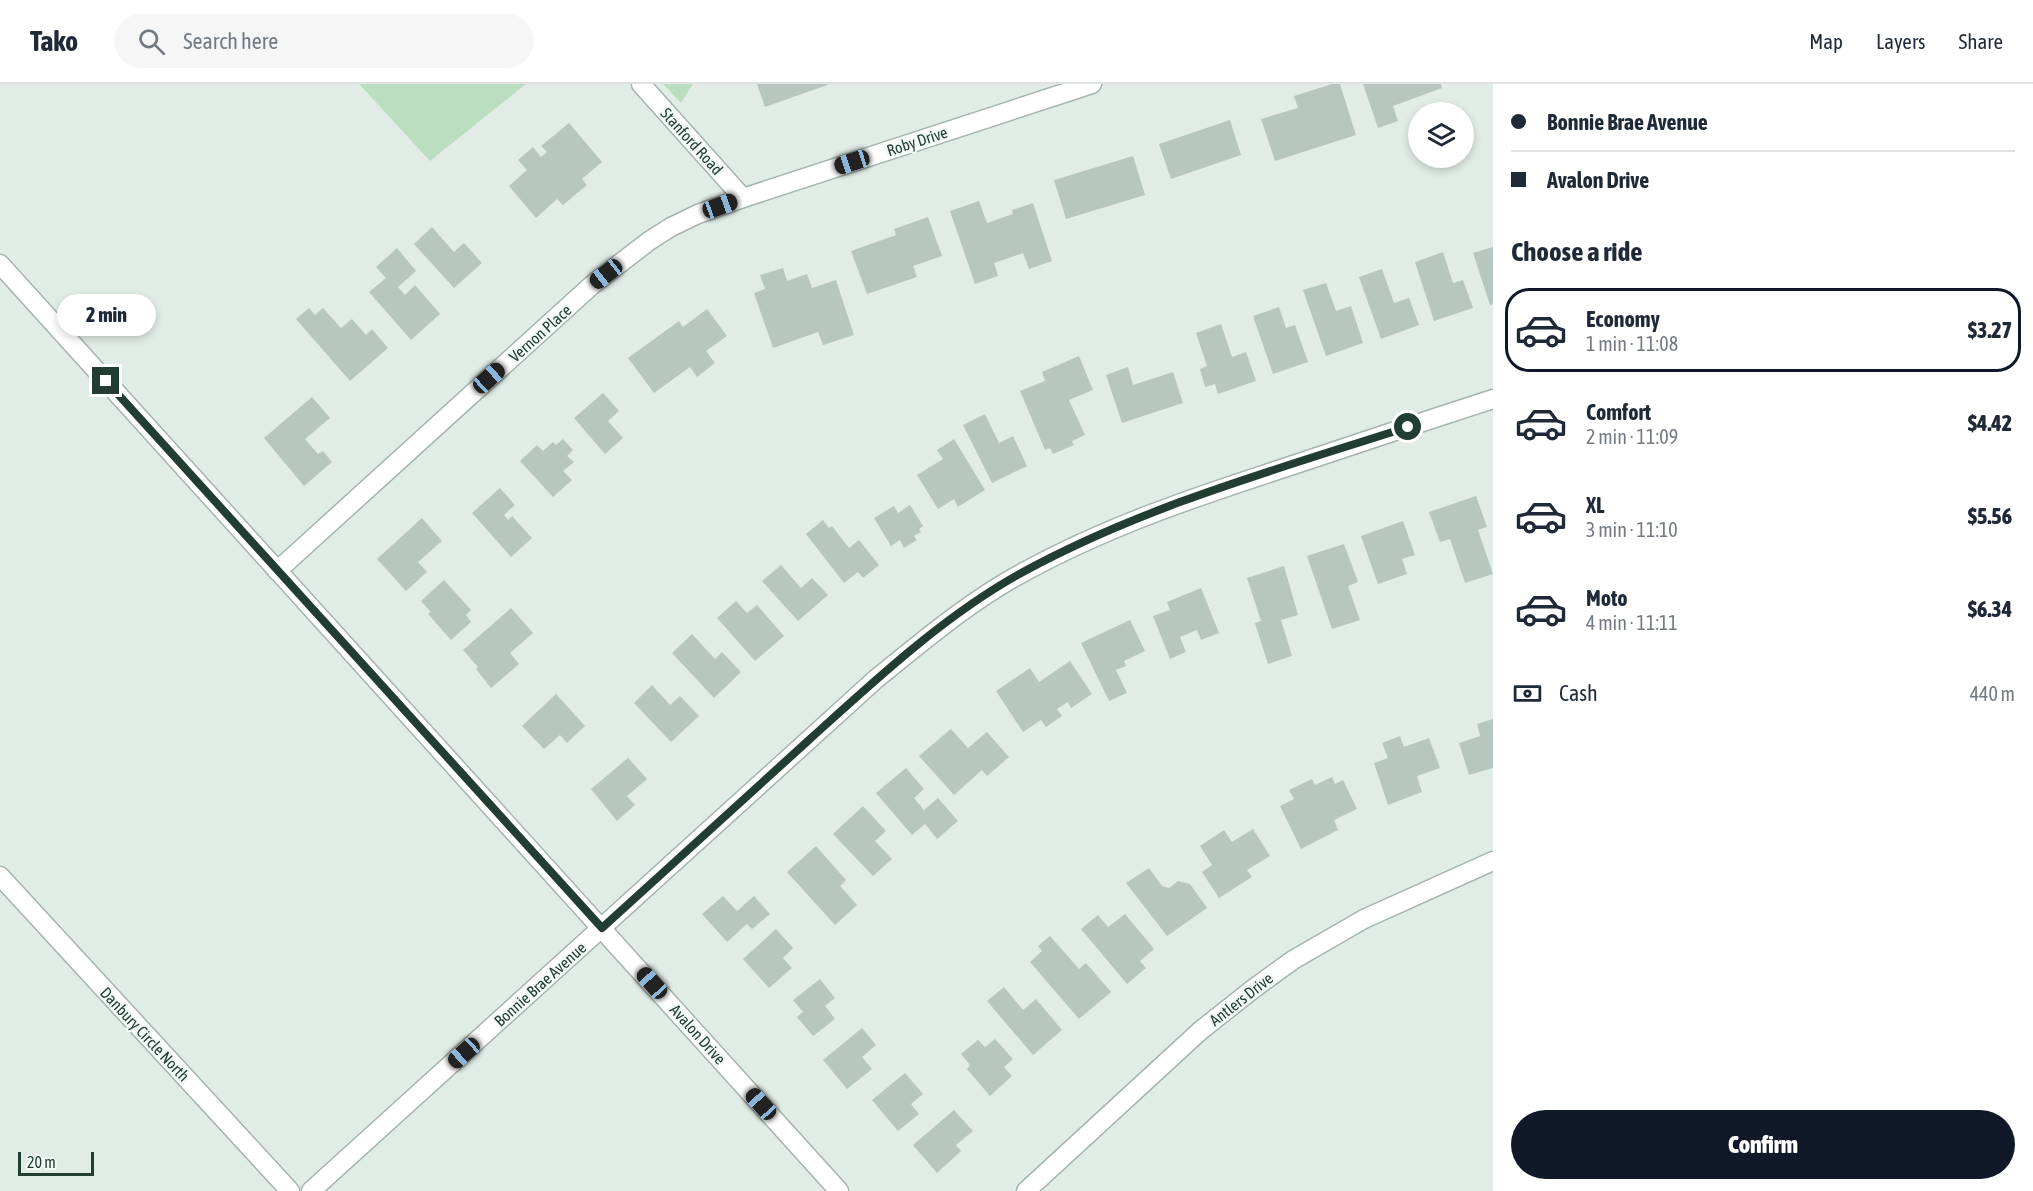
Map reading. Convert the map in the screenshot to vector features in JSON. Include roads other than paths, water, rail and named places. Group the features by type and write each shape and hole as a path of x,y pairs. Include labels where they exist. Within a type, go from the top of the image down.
{"street":[{"name":"Stanford Road","path":"641,84 742,198"},
{"name":"Roby Drive","path":"742,198 1092,84"},
{"name":"Vernon Place","path":"278,571 592,285 649,240 671,226 742,198"},
{"name":"Avalon Drive","path":"0,264 839,1191"},
{"name":"Bonnie Brae Avenue","path":"311,1191 876,679 984,597 1021,573 1075,546 1173,504 1493,399"},
{"name":"Antlers Drive","path":"1026,1191 1200,1031 1293,960 1364,919 1493,861"},
{"name":"Danbury Circle North","path":"0,876 290,1191"}]}
